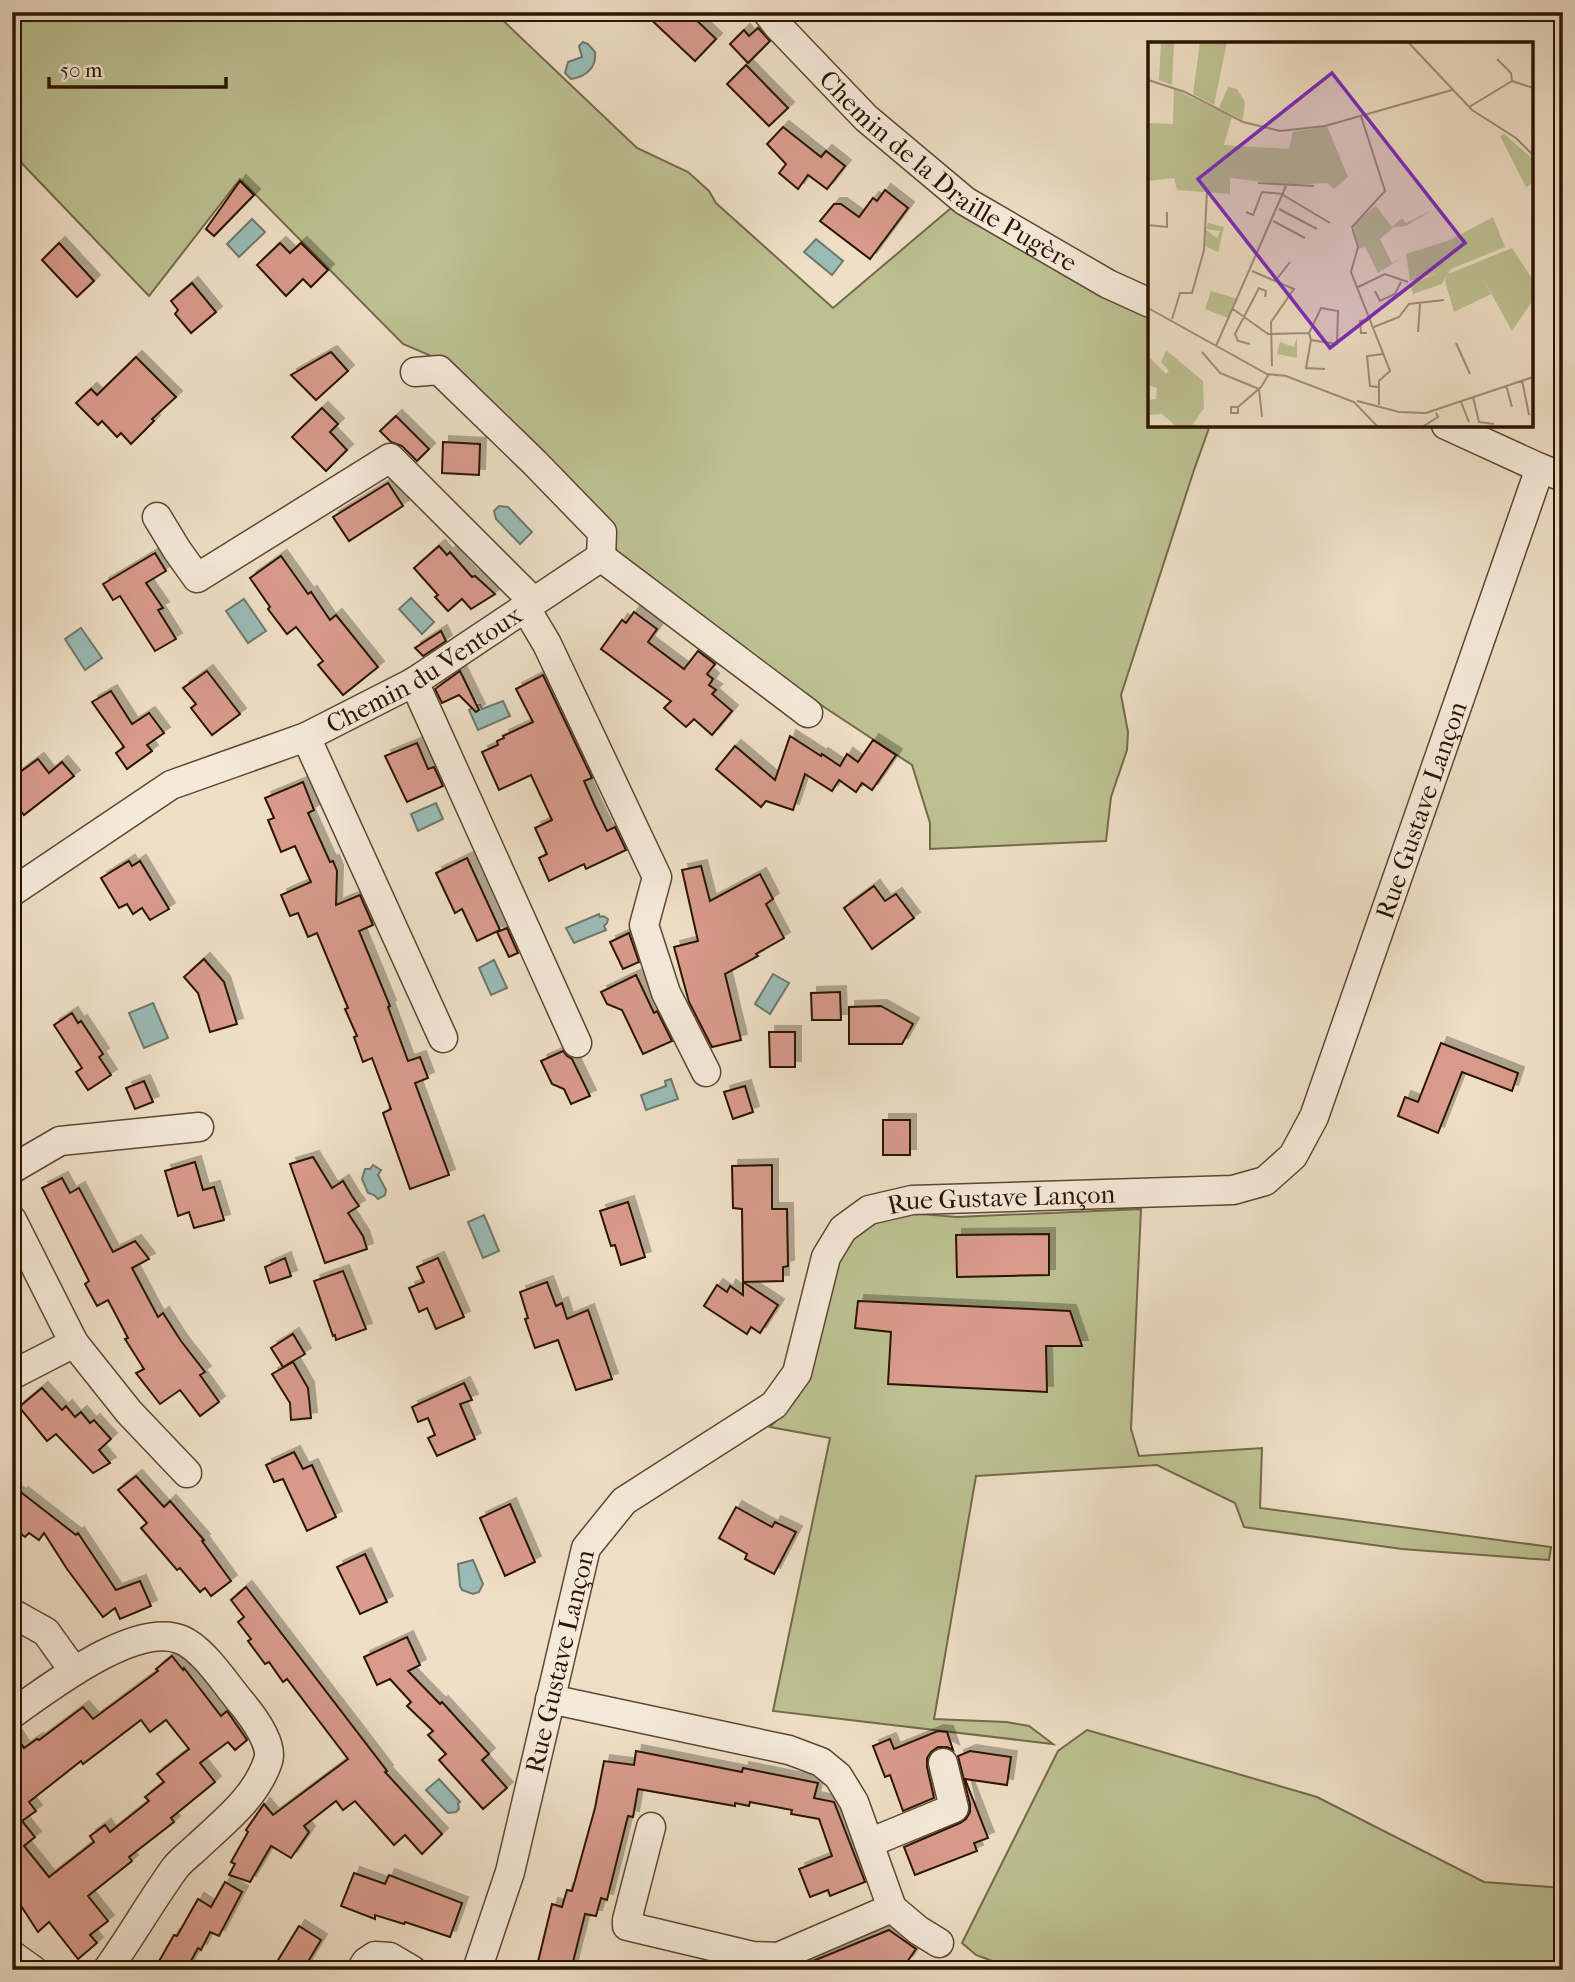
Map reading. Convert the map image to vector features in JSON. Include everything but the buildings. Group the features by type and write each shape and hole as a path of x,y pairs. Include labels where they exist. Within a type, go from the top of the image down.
{"street":[{"name":"Chemin de la Draille Pugère","path":"767,12 866,118 965,201 1108,284 1148,302"},
{"path":"415,372 439,370 534,461 602,532 601,557 808,713"},
{"path":"1450,427 1551,473"},
{"path":"157,517 197,578 390,458 529,604 657,877 644,925 666,993 706,1072"},
{"name":"Rue Gustave Lançon","path":"477,1970 510,1872 586,1548 624,1501 774,1405 797,1373 825,1257 843,1229 869,1210 912,1199 1233,1190 1265,1181 1293,1157 1314,1117 1551,473"},
{"name":"Chemin du Ventoux","path":"12,892 171,785 306,737 414,682 601,557"},
{"path":"414,682 578,1043"},
{"path":"306,737 443,1038"},
{"path":"12,1169 60,1141 199,1127"},
{"path":"12,1220 74,1343 129,1412 187,1473"},
{"path":"12,1375 74,1343"},
{"path":"12,1613 46,1632 74,1671"},
{"path":"12,1714 74,1671 133,1641 164,1635 183,1640 198,1651 264,1735 270,1757 262,1780 236,1811 177,1866 107,1970"},
{"path":"550,1699 789,1750 821,1762 838,1776 854,1802 892,1908 918,1930 939,1943"},
{"path":"869,1843 954,1808 943,1763"},
{"path":"651,1827 627,1926 753,1956 778,1957 892,1908"},
{"path":"12,1955 33,1970"},
{"path":"361,1970 366,1962 375,1956 390,1957 412,1970"}],"green space":[{"path":"12,12 494,12 637,148 688,172 709,191 716,203 833,308 957,203 1148,313 1148,427 1209,427 1121,695 1128,732 1127,750 1111,797 1106,841 930,849 930,823 912,765 824,707 619,561 612,531 441,360 403,344 240,179 149,296 12,153"},
{"path":"1141,1209 1131,1429 1139,1456 1262,1448 1260,1508 1551,1547 1549,1560 1402,1549 1244,1527 1235,1503 1157,1465 976,1476 934,1719 1006,1722 1029,1726 1053,1744 773,1711 830,1438 770,1427 798,1397 811,1368 834,1266 872,1210 957,1217"},
{"path":"1087,1730 1317,1797 1484,1882 1563,1888 1563,1970 1016,1970 976,1955 962,1943 1058,1751"}],"water":[{"path":"583,42 595,52 594,62 586,74 571,79 565,73 568,62 582,57 579,46"},
{"path":"252,219 265,232 239,257 227,244"},
{"path":"816,239 843,261 832,275 804,252"},
{"path":"499,506 508,507 532,532 520,544 496,519 494,511"},
{"path":"411,598 434,622 422,634 399,609"},
{"path":"244,599 266,631 248,643 226,611"},
{"path":"81,628 102,658 85,670 65,639"},
{"path":"503,701 510,716 478,730 469,710 472,705 480,705 482,709"},
{"path":"436,803 443,819 418,831 411,814"},
{"path":"599,914 600,917 608,919 604,926 606,930 574,943 566,928"},
{"path":"494,960 507,988 491,995 479,968"},
{"path":"773,974 789,983 770,1014 755,1004"},
{"path":"153,1003 168,1038 144,1048 129,1013"},
{"path":"671,1079 678,1099 646,1110 641,1095 666,1086 665,1081"},
{"path":"373,1165 381,1170 378,1175 386,1190 385,1195 378,1199 368,1193 362,1179 365,1169 370,1169"},
{"path":"484,1215 499,1251 483,1258 468,1222"},
{"path":"473,1560 483,1584 479,1592 473,1594 462,1590 460,1586 458,1564"},
{"path":"439,1779 460,1802 456,1812 448,1813 426,1790"}]}
